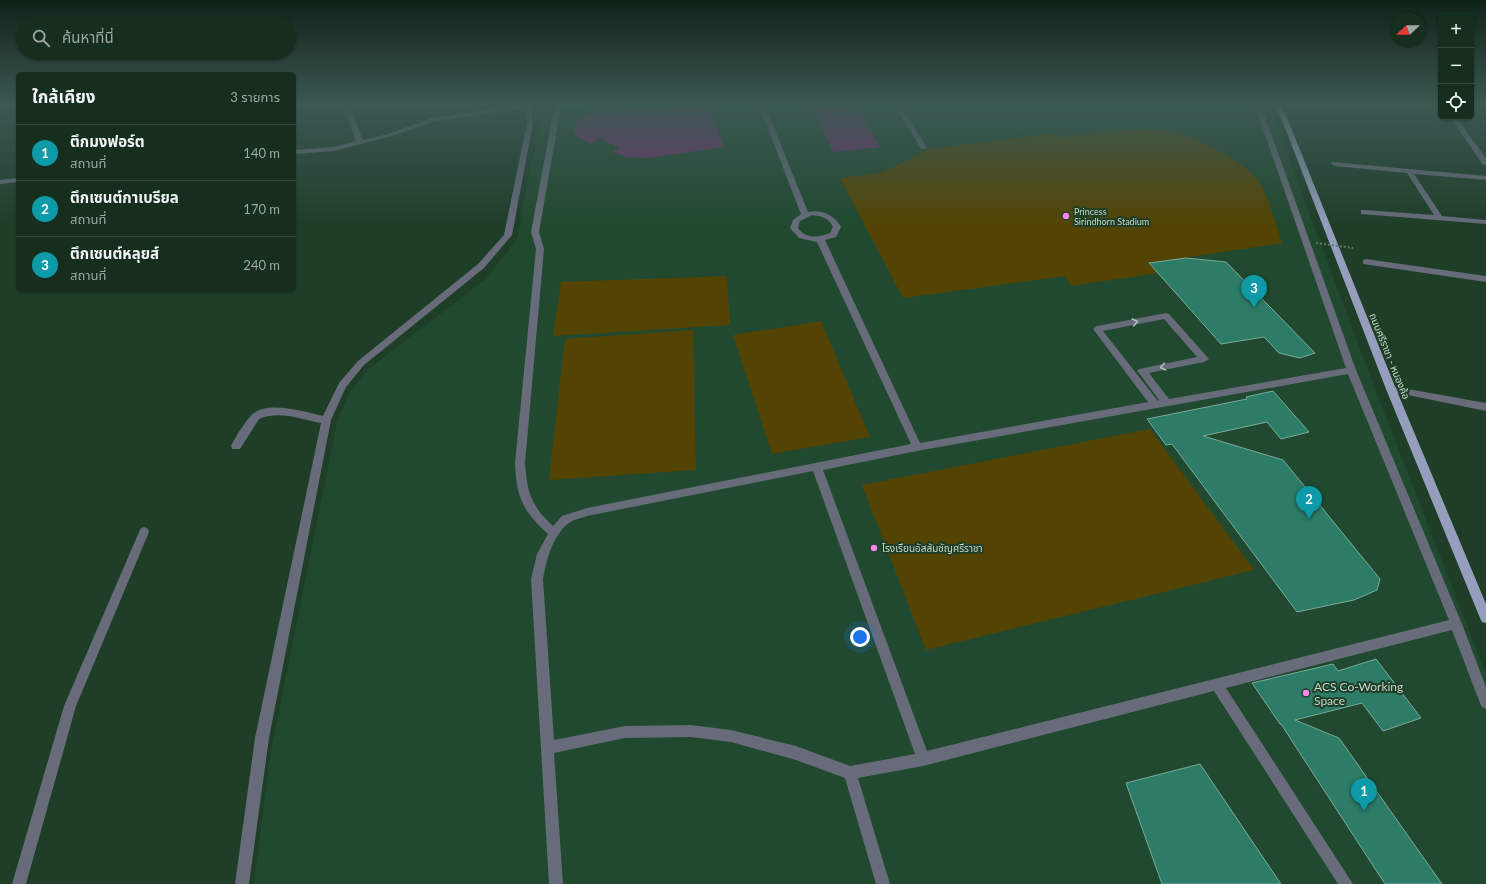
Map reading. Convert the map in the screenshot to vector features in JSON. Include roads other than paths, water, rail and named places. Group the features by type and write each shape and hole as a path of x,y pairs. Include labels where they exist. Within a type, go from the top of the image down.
{"main road":[{"name":"ถนนศรีราชา - หนองค้อ","path":"1295,144 1391,389 1486,618"}],"street":[{"path":"296,152 334,149 352,144"},
{"path":"242,884 262,738 326,420 342,384 361,363 481,266 508,234 526,144"},
{"path":"550,144 534,232 540,249 520,463 521,483 526,503 536,518 554,533"},
{"path":"777,144 805,215"},
{"path":"921,144 923,148"},
{"path":"1272,144 1351,370 1456,624 1486,703"},
{"path":"1473,144 1486,163"},
{"path":"1335,164 1486,178"},
{"path":"1410,171 1439,217"},
{"path":"0,182 16,180"},
{"path":"1364,212 1486,222"},
{"path":"819,214 831,218 837,227 833,235 820,239 806,238 796,232 794,228 796,220 805,215 819,214"},
{"path":"820,239 917,447"},
{"path":"1366,262 1486,280"},
{"path":"1154,404 1097,329 1166,316 1204,359 1142,372 1166,402"},
{"path":"556,884 537,579 543,554 554,533 566,520 587,512 817,466 1154,404 1351,370"},
{"path":"1391,389 1486,407"},
{"path":"236,446 256,416 260,413 274,411 326,420"},
{"path":"817,466 923,759"},
{"path":"19,884 70,706 144,532"},
{"path":"547,748 625,732 691,731 731,736 796,753 850,773 923,759 1456,624"},
{"path":"1217,685 1346,884"},
{"path":"850,773 883,884"}],"place":[{"name":"Princess Sirindhorn Stadium","path":"1066,216"},
{"name":"ตึกเซนต์หลุยส์","path":"1254,308"},
{"name":"ตึกเซนต์กาเบรียล","path":"1309,519"},
{"name":"โรงเรียนอัสสัมชัญศรีราชา","path":"874,548"},
{"name":"ACS Co-Working Space","path":"1306,693"},
{"name":"ตึกมงฟอร์ต","path":"1364,811"}]}
